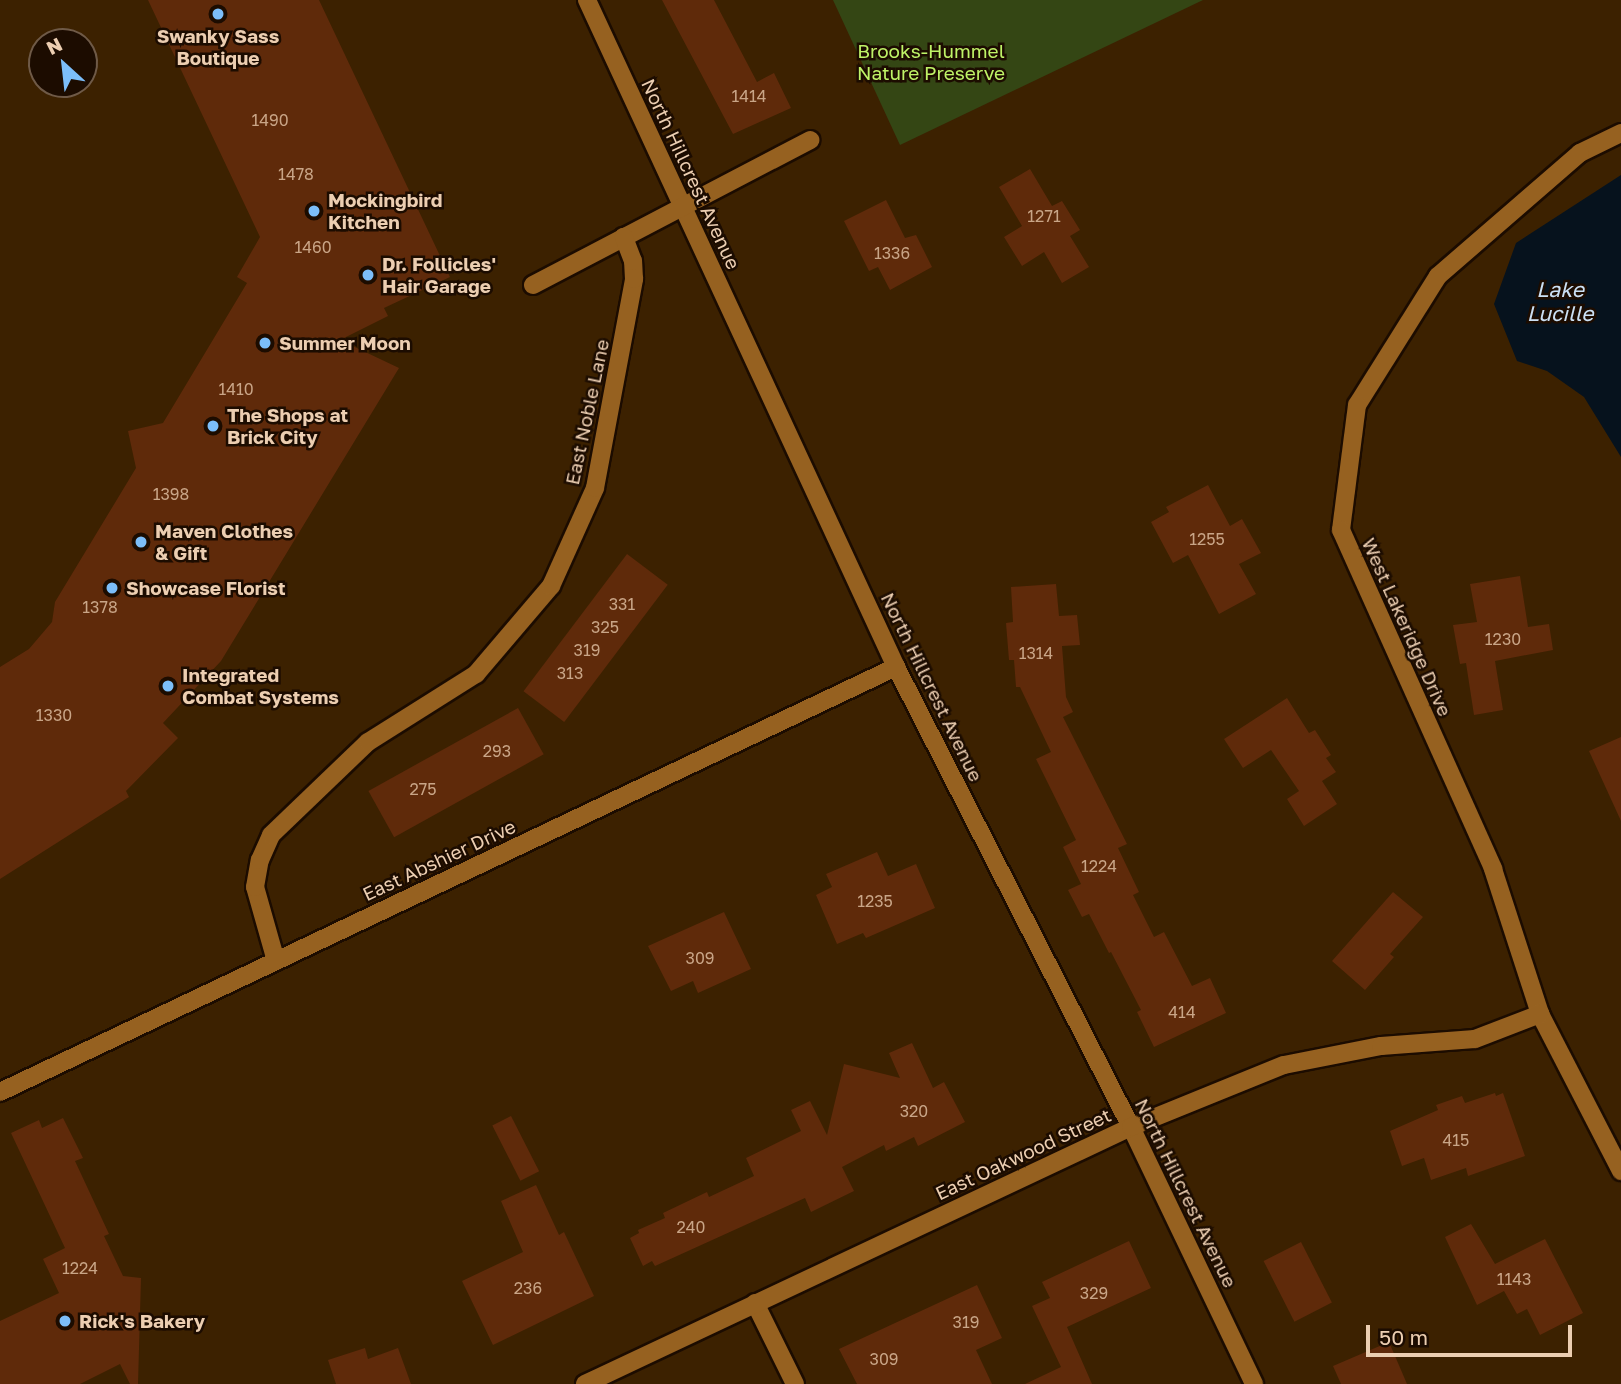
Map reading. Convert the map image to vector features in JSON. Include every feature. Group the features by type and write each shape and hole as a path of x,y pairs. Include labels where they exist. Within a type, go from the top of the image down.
{"street":[{"name":"North Hillcrest Avenue","path":"587,0 896,667 1131,1126 1254,1384"},
{"name":"West Lakeridge Drive","path":"1621,133 1580,153 1438,275 1357,405 1341,530 1493,869 1540,1014 1621,1171"},
{"path":"533,285 810,140"},
{"name":"East Noble Lane","path":"276,961 255,887 260,860 271,835 368,742 476,674 551,586 595,488 634,279 633,261 624,237"},
{"name":"East Abshier Drive","path":"0,1092 896,667"},
{"name":"East Oakwood Street","path":"585,1384 1131,1126 1284,1065 1381,1046 1475,1039 1540,1014"},
{"path":"755,1303 795,1384"}],"green space":[{"name":"Brooks-Hummel Nature Preserve","path":"833,0 1203,0 900,145"}],"water":[{"name":"Lake Lucille","path":"1621,175 1621,457 1584,397 1547,371 1517,361 1494,304 1516,243"}],"building":[{"path":"148,0 319,0 450,277 384,308 388,316 340,340 399,368 221,661 163,723 178,738 126,791 129,797 0,879 0,667 29,649 52,622 55,602 136,468 128,431 163,423 247,283 237,277 260,237"},
{"path":"662,0 714,0 757,82 774,73 791,108 733,134"},
{"path":"1030,169 1052,206 1062,201 1080,230 1070,236 1089,267 1062,283 1044,252 1022,266 1004,237 1022,226 999,187"},
{"path":"886,200 905,238 916,235 932,267 890,290 878,267 869,271 844,221"},
{"path":"1208,485 1230,526 1242,519 1261,553 1239,564 1256,594 1219,614 1188,555 1173,563 1151,522 1169,512 1166,507"},
{"path":"627,554 668,585 564,722 523,691"},
{"path":"1520,576 1528,627 1549,624 1553,650 1495,661 1503,710 1474,715 1466,663 1460,664 1453,625 1477,622 1470,584"},
{"path":"1056,584 1059,616 1077,615 1080,645 1062,646 1066,697 1073,712 1063,717 1127,844 1118,848 1139,892 1133,895 1154,937 1164,932 1192,986 1210,978 1226,1013 1154,1047 1137,1012 1141,1010 1111,952 1109,953 1089,914 1082,917 1068,890 1081,884 1063,847 1076,840 1036,759 1051,752 1020,687 1016,687 1014,660 1009,660 1006,623 1013,622 1011,587"},
{"path":"1287,698 1309,733 1315,730 1331,755 1326,758 1336,772 1322,781 1337,804 1304,826 1287,799 1299,791 1271,750 1243,768 1224,739"},
{"path":"518,708 544,754 394,837 368,791"},
{"path":"1621,737 1621,821 1589,751"},
{"path":"877,852 888,876 916,864 935,908 866,938 863,933 837,944 816,895 832,887 826,874"},
{"path":"1393,892 1423,917 1390,954 1394,957 1365,990 1332,961"},
{"path":"724,912 751,969 698,993 693,981 671,991 648,946"},
{"path":"912,1043 933,1088 944,1082 965,1122 918,1146 914,1137 886,1151 884,1145 842,1167 854,1191 811,1212 805,1198 655,1266 652,1261 643,1266 630,1238 639,1233 638,1230 665,1218 663,1213 707,1192 709,1197 754,1176 746,1158 801,1131 791,1110 810,1101 827,1135 844,1064 900,1078 889,1053"},
{"path":"1495,1093 1496,1096 1503,1093 1525,1156 1468,1176 1466,1168 1431,1180 1424,1158 1402,1166 1390,1131 1438,1110 1436,1105 1462,1096 1465,1103"},
{"path":"511,1116 539,1171 520,1181 492,1126"},
{"path":"63,1118 83,1158 75,1161 109,1234 104,1236 123,1276 141,1278 138,1384 130,1384 120,1364 80,1384 0,1384 0,1321 59,1293 43,1259 65,1248 11,1133 39,1120 42,1128"},
{"path":"536,1185 559,1235 564,1232 594,1296 493,1345 462,1281 523,1252 501,1201"},
{"path":"1471,1224 1495,1264 1545,1239 1583,1313 1540,1335 1527,1309 1517,1314 1504,1291 1477,1305 1445,1237"},
{"path":"1129,1241 1151,1288 1067,1327 1092,1384 1025,1384 1061,1367 1032,1306 1050,1298 1042,1282"},
{"path":"1301,1242 1332,1303 1294,1322 1264,1261"},
{"path":"977,1285 1002,1338 976,1350 992,1384 857,1384 839,1349"},
{"path":"1389,1342 1407,1384 1341,1384 1333,1366"},
{"path":"365,1348 368,1359 398,1348 411,1384 336,1384 328,1360"}],"place":[{"name":"Swanky Sass Boutique","path":"218,14"},
{"name":"Mockingbird Kitchen","path":"314,211"},
{"name":"Dr. Follicles' Hair Garage","path":"368,275"},
{"name":"Summer Moon","path":"265,343"},
{"name":"The Shops at Brick City","path":"213,426"},
{"name":"Maven Clothes & Gift","path":"141,542"},
{"name":"Showcase Florist","path":"112,588"},
{"name":"Integrated Combat Systems","path":"168,686"},
{"name":"Rick's Bakery","path":"65,1321"}]}
